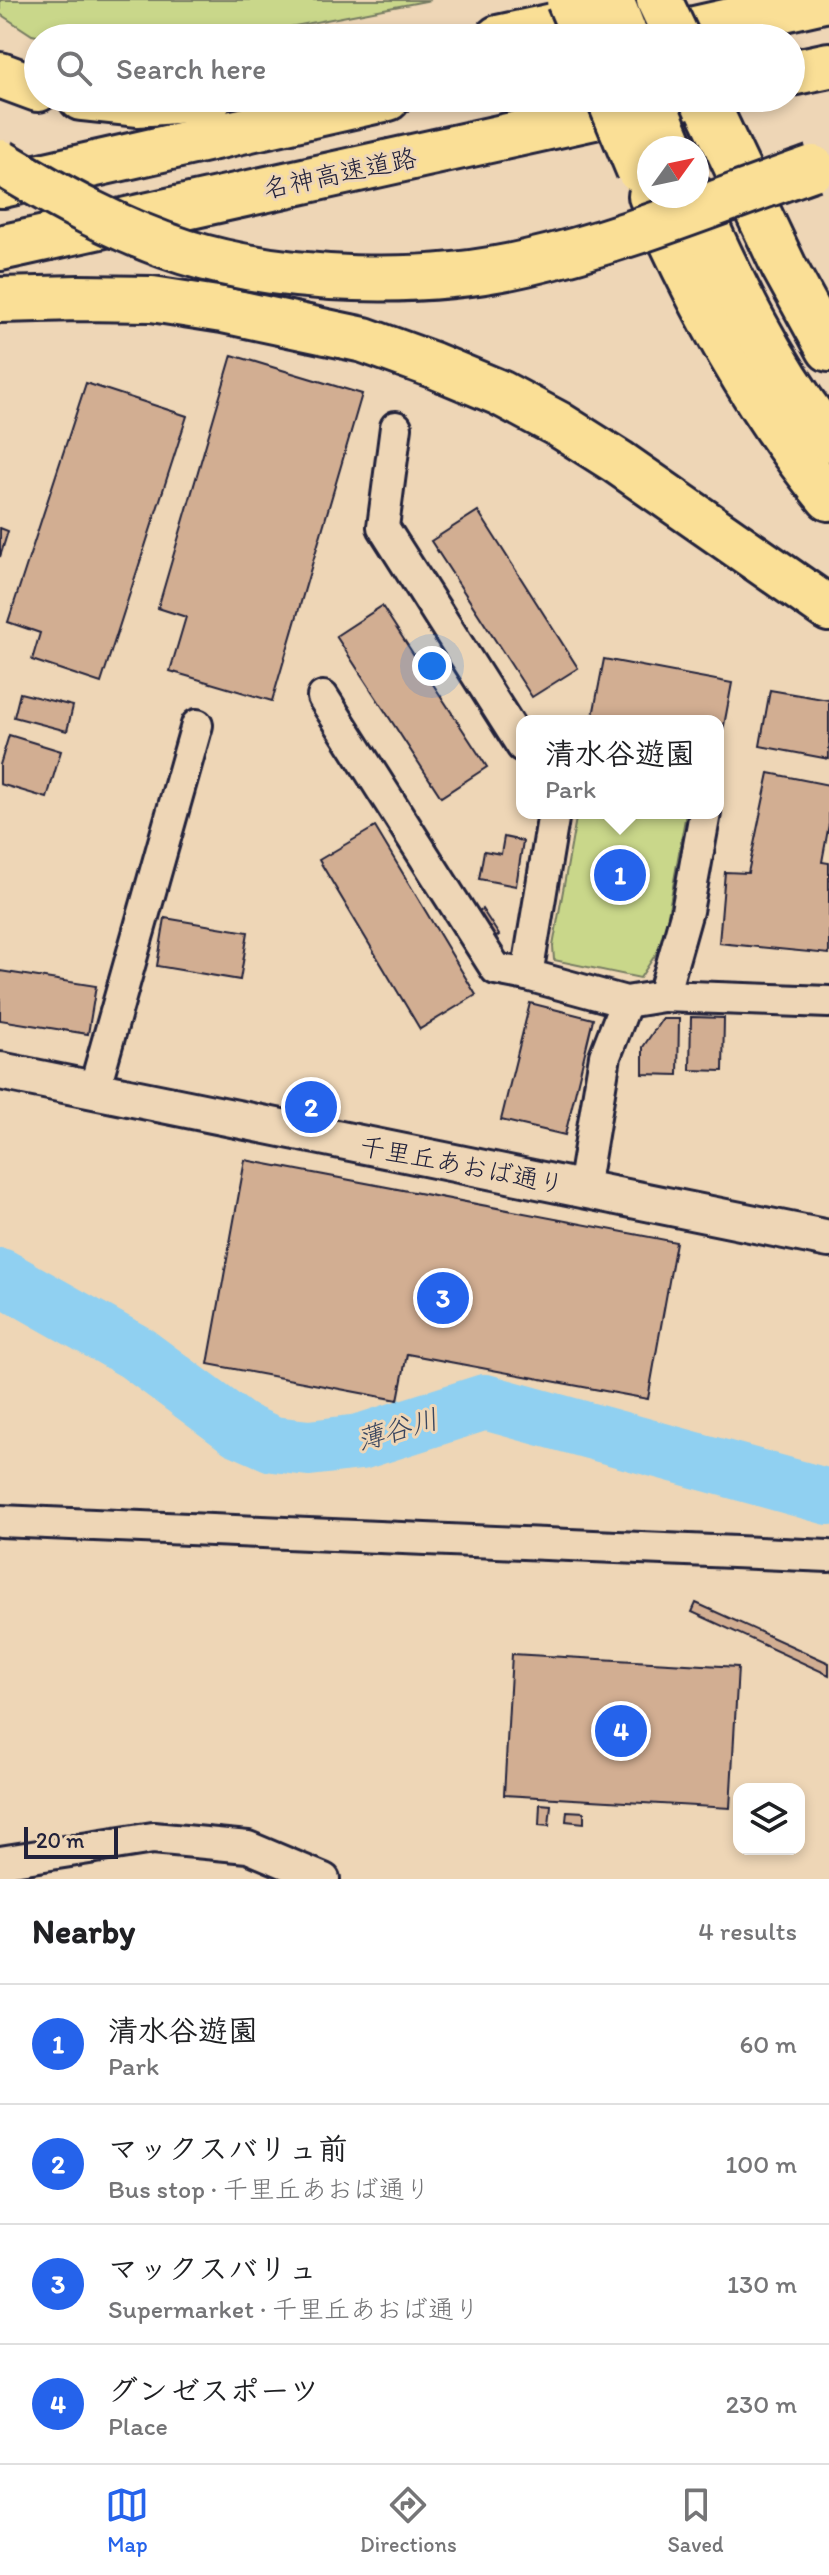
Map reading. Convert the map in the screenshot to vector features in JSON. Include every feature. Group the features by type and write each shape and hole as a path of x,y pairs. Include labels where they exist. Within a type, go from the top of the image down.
{"highway":[{"path":"569,0 579,24"},
{"path":"611,0 620,24"},
{"path":"659,0 670,24"},
{"path":"562,24 673,0"},
{"path":"717,24 823,0"},
{"path":"805,70 829,65"},
{"path":"0,75 24,84"},
{"path":"0,185 326,112"},
{"path":"617,112 637,148"},
{"name":"名神高速道路","path":"0,248 617,112"},
{"path":"651,112 652,136"},
{"path":"711,112 784,267 829,349"},
{"path":"0,162 82,209 186,252 297,273 354,279 473,274 526,263 585,247 821,166"},
{"path":"663,208 681,265 744,377 779,431 829,498"},
{"path":"698,208 749,313 774,357 829,439"},
{"path":"0,300 152,299 223,310 364,340 433,365 500,393 558,424 618,462 829,609"}],"street":[{"path":"396,427 383,527 516,737"},
{"path":"323,697 496,969 626,1002 663,996 829,1002"},
{"path":"94,1090 197,725"},
{"path":"527,975 553,819"},
{"path":"663,996 687,911 704,819"},
{"path":"583,1189 605,1056 626,1002"},
{"name":"千里丘あおば通り","path":"0,1071 829,1239"},
{"path":"0,1521 829,1556"},
{"path":"0,1862 153,1838 248,1847 324,1879"}],"green space":[{"path":"0,0 431,0 305,24 24,24 24,30 0,14"},
{"path":"576,819 685,819 663,943 640,978 554,960 553,946"}],"building":[{"path":"232,355 362,394 272,701 170,671 186,617 158,608"},
{"path":"86,383 187,416 101,683 32,660 40,633 8,622"},
{"path":"478,511 578,668 532,697 431,541"},
{"path":"0,528 8,531 0,557"},
{"path":"382,606 487,767 441,797 336,636"},
{"path":"604,659 732,683 724,726 724,715 593,715"},
{"path":"770,690 829,700 829,759 760,746"},
{"path":"20,693 73,706 67,731 14,717"},
{"path":"9,735 61,751 47,798 0,784 0,765"},
{"path":"769,773 829,785 829,824 822,862 829,863 829,954 719,943 725,872 748,873"},
{"path":"375,827 476,995 420,1029 319,860"},
{"path":"504,837 523,841 516,886 479,879 484,851 501,854"},
{"path":"482,909 499,935 491,941 473,915"},
{"path":"165,918 248,932 240,980 157,966"},
{"path":"0,971 96,986 88,1034 0,1020"},
{"path":"530,1003 593,1019 565,1135 501,1120"},
{"path":"691,1017 724,1018 723,1071 690,1070"},
{"path":"662,1019 679,1019 678,1075 643,1074 643,1047"},
{"path":"245,1160 676,1242 648,1399 407,1354 398,1400 208,1364"},
{"path":"696,1603 829,1663 829,1675 692,1612"},
{"path":"512,1654 738,1667 730,1808 504,1795"},
{"path":"540,1804 551,1805 549,1826 539,1825"},
{"path":"567,1811 584,1812 584,1823 566,1821"}],"waterway":[{"name":"薄谷川","path":"0,1276 135,1352 239,1429 273,1444 309,1448 360,1442 485,1402 829,1497"}],"place":[{"name":"清水谷遊園","path":"620,875"},
{"name":"マックスバリュ前","path":"311,1107"},
{"name":"マックスバリュ","path":"443,1298"},
{"name":"グンゼスポーツ","path":"621,1731"}]}
